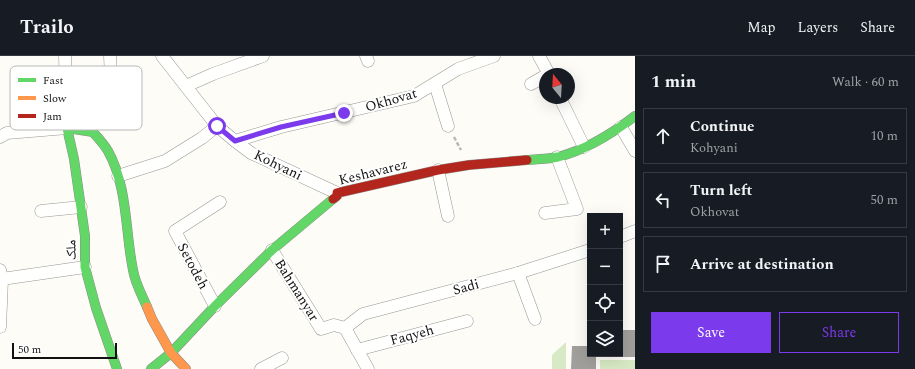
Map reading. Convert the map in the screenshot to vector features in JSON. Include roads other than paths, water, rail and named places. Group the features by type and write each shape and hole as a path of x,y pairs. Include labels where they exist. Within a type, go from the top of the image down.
{"street":[{"path":"65,56 66,66"},
{"path":"110,56 111,66"},
{"name":"Kohyani","path":"162,56 217,126 235,141 251,153 337,193"},
{"path":"186,86 241,60 263,56"},
{"name":"Okhovat","path":"235,141 281,127 414,96 436,84 458,69 494,56"},
{"path":"539,56 546,68"},
{"path":"531,84 539,79"},
{"path":"436,84 448,126"},
{"path":"563,104 584,147"},
{"name":"Keshavarez","path":"151,369 171,353 215,306 272,250 336,196 337,193 438,170 469,165 557,157 584,147 621,127 635,116"},
{"path":"118,176 165,161 202,138 217,126"},
{"path":"621,127 635,151"},
{"path":"0,137 7,133 43,130"},
{"name":"ملک","path":"67,130 74,159 85,236 85,267 96,308 116,369"},
{"path":"80,130 93,132 108,151 118,176 127,219 128,242 133,272 152,319 171,353 186,369"},
{"path":"545,213 577,209 557,157"},
{"path":"438,170 448,216"},
{"name":"Setodeh","path":"215,306 174,231 220,202"},
{"path":"41,211 81,207"},
{"path":"623,236 635,231"},
{"name":"Bahmanyar","path":"272,250 321,329 334,325 345,328"},
{"name":"Sadi","path":"345,328 362,314 518,273 587,251"},
{"path":"0,327 1,281 85,267"},
{"path":"518,273 535,319"},
{"name":"Faqyeh","path":"357,350 467,320"},
{"path":"345,328 368,369"},
{"path":"261,369 282,358"}]}
